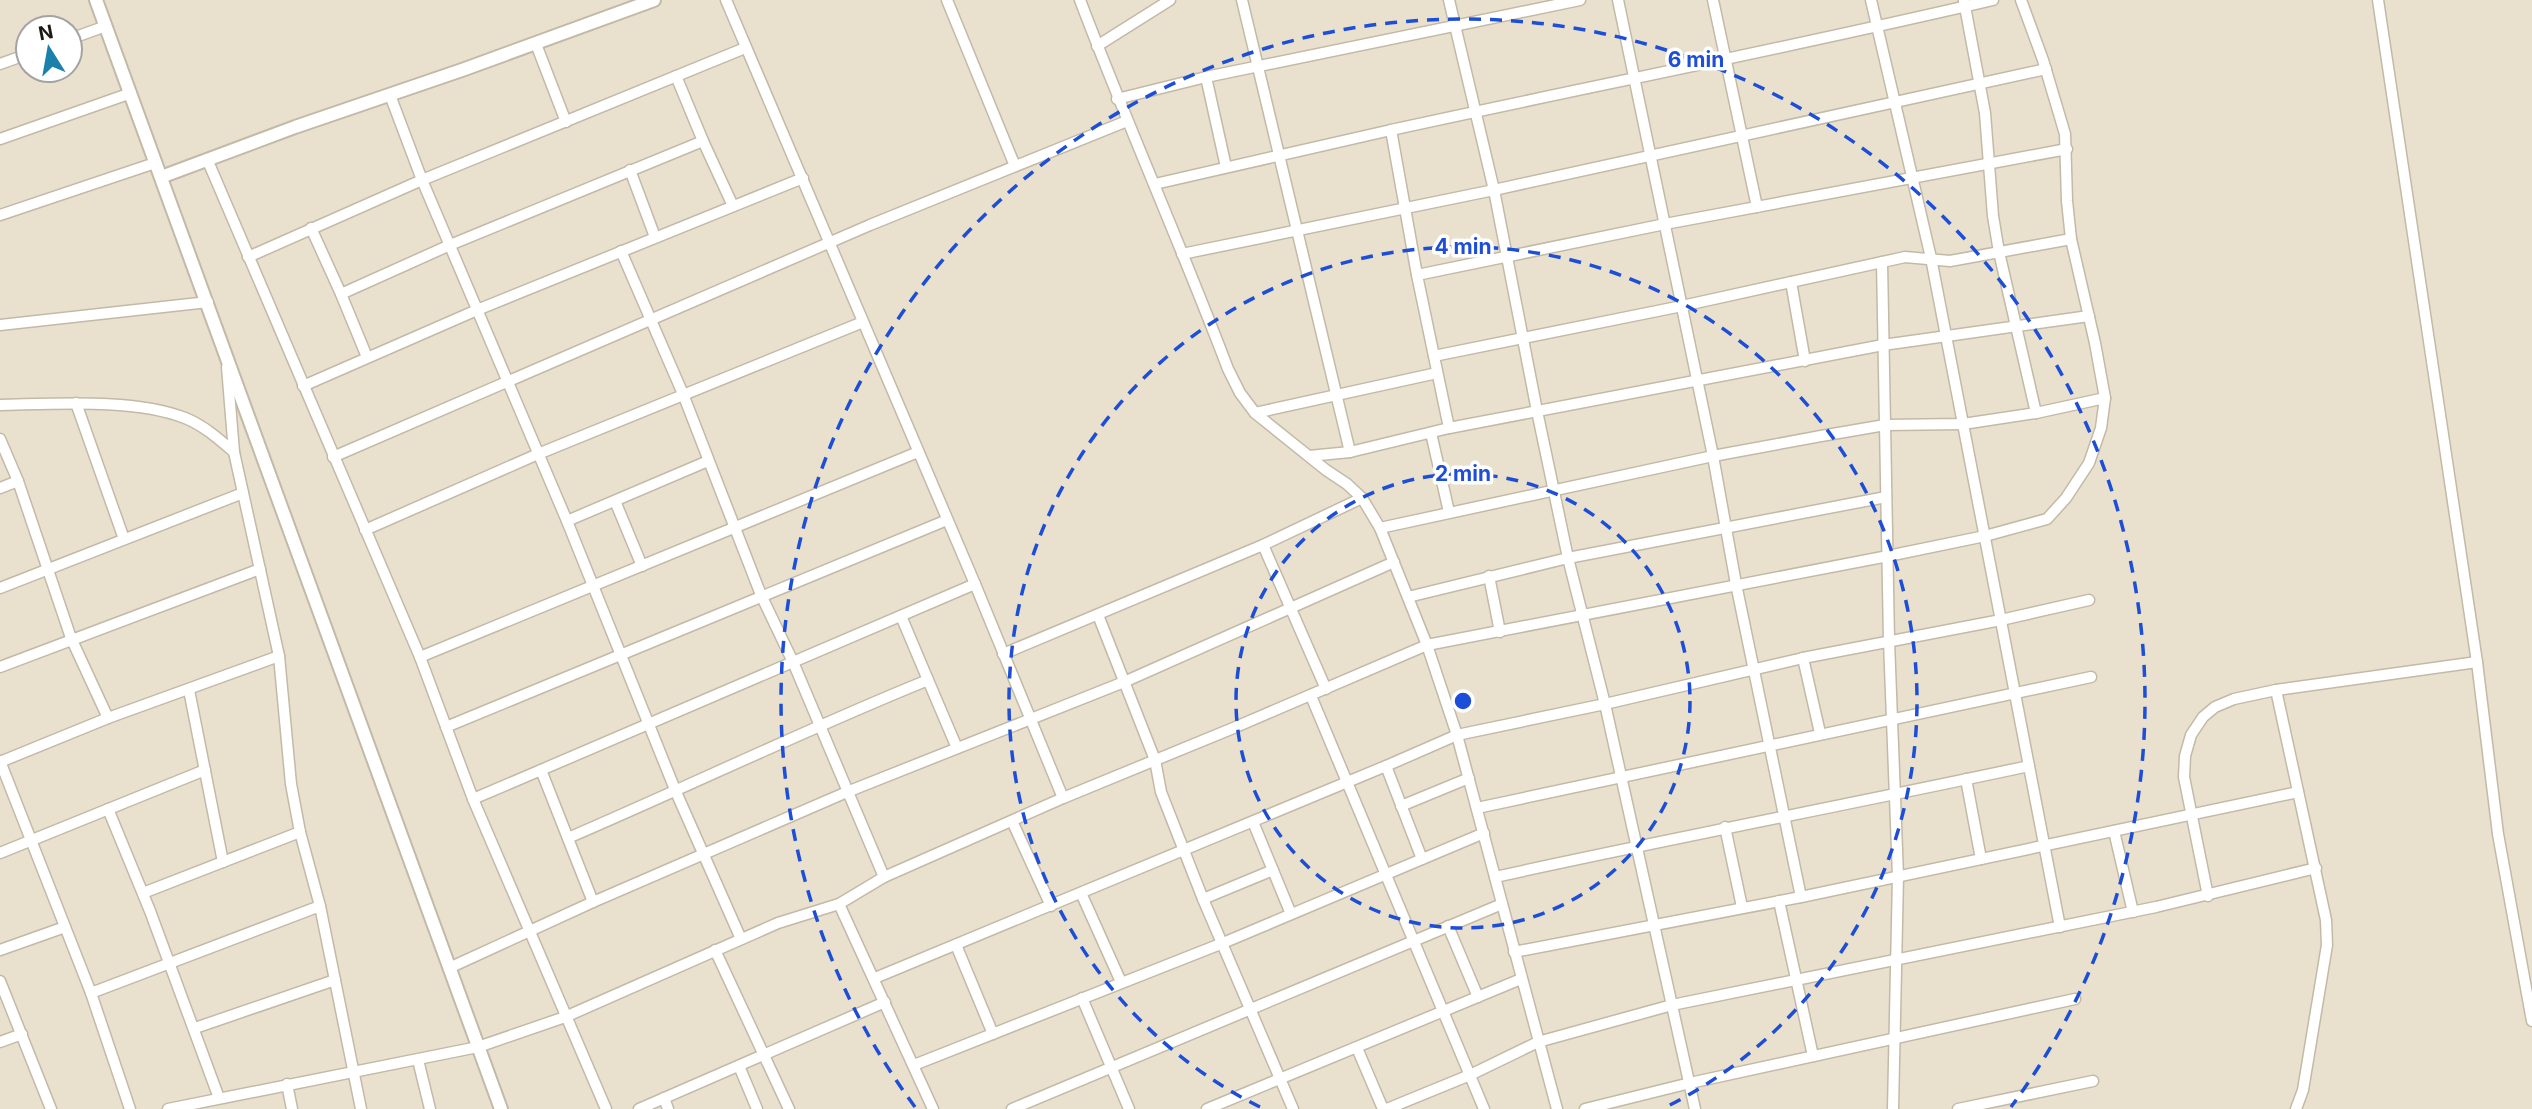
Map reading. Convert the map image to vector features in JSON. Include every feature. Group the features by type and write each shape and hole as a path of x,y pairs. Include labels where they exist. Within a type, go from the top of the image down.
{"main road":[{"path":"96,0 501,1109"},
{"path":"161,177 654,0"}],"street":[{"path":"726,0 975,584 1063,799"},
{"path":"947,0 1015,166"},
{"path":"1080,0 1126,121 1155,184 1240,393 1255,412 1362,498 1380,528 1427,645 1457,735 1557,1109"},
{"path":"1097,46 1170,0"},
{"path":"1242,0 1350,452"},
{"path":"1449,0 1494,191 1536,411 1568,558 1605,704 1695,1109"},
{"path":"1118,99 1206,77 1580,0"},
{"path":"1618,0 1698,381 1736,584 1801,897"},
{"path":"1713,0 1757,206"},
{"path":"1871,0 1931,258 2060,927"},
{"path":"1155,184 1634,77 1876,27 1964,3 1993,0"},
{"path":"168,1109 478,1047 565,1017 778,923 839,904 884,877 1427,645 1888,556 1985,536 2047,519 2089,463 2101,428 2105,398 2071,239 2067,201 2067,149 2061,115 2021,0"},
{"path":"2378,0 2477,662 2498,834 2532,1021"},
{"path":"1964,3 1980,82 1999,252 2036,413"},
{"path":"84,34 106,26"},
{"path":"536,44 566,122"},
{"path":"248,257 422,180 745,47"},
{"path":"1182,254 1494,191 2046,69"},
{"path":"676,76 733,206"},
{"path":"1206,77 1226,167"},
{"path":"0,139 131,93"},
{"path":"390,95 422,180 567,521 676,792 741,939"},
{"path":"333,457 828,243 1126,121"},
{"path":"1391,130 1417,275 1449,428"},
{"path":"341,294 704,141"},
{"path":"1417,275 1757,206 2067,149"},
{"path":"207,159 420,657 473,799 606,1109"},
{"path":"0,215 155,163"},
{"path":"630,170 655,237"},
{"path":"303,386 477,310 803,178"},
{"path":"311,228 367,357"},
{"path":"1434,356 1523,340 1910,256 1950,261 2071,239"},
{"path":"621,251 682,394 761,595 793,662 884,877"},
{"path":"1882,262 1889,641 1898,876 1893,1109"},
{"path":"1791,282 1805,360"},
{"path":"0,325 208,302"},
{"path":"1309,456 1350,452 1449,428 1883,345 2089,316"},
{"path":"365,530 538,454 863,322"},
{"path":"226,353 234,452 278,656 291,785 300,832 320,906 361,1109"},
{"path":"1255,412 1437,373"},
{"path":"1380,528 1713,456 1885,425 1963,424 2036,413 2105,398"},
{"path":"0,405 76,403 171,413 211,432 234,452"},
{"path":"76,403 124,539"},
{"path":"1431,433 1448,512"},
{"path":"0,439 18,481 71,638 108,718"},
{"path":"420,657 918,452"},
{"path":"567,521 708,461"},
{"path":"0,488 18,481"},
{"path":"0,588 243,493"},
{"path":"1408,597 1568,558 1886,497"},
{"path":"1003,654 1263,545 1362,498"},
{"path":"615,501 642,566"},
{"path":"446,727 947,520"},
{"path":"1263,545 1326,690"},
{"path":"449,968 704,853 847,792 1124,682 1394,562"},
{"path":"0,652 3,666 71,638 260,569"},
{"path":"1489,576 1500,632"},
{"path":"473,799 975,584"},
{"path":"875,978 1457,735 1754,669 2089,600"},
{"path":"1098,615 1155,760 1157,782 1203,899 1293,1109"},
{"path":"901,616 957,748"},
{"path":"130,1109 91,993 0,761 278,656"},
{"path":"1802,659 1820,733"},
{"path":"2208,896 2183,777 2191,735 2203,717 2215,707 2234,699 2276,690 2477,662"},
{"path":"1477,808 2091,677"},
{"path":"568,838 676,792 820,724 928,680"},
{"path":"189,690 223,862"},
{"path":"2276,690 2316,868 2328,945 2303,1090 2296,1109"},
{"path":"1311,696 1384,875 1485,1109"},
{"path":"1386,766 1422,859"},
{"path":"1495,877 1725,827 2029,766"},
{"path":"0,853 205,770"},
{"path":"541,771 593,902"},
{"path":"1401,806 1469,778"},
{"path":"1966,779 1981,859"},
{"path":"1514,953 1801,897 2298,792"},
{"path":"108,809 195,1028 219,1098"},
{"path":"1012,821 1051,906"},
{"path":"1252,822 1291,914"},
{"path":"1725,827 1742,907"},
{"path":"2114,831 2133,912"},
{"path":"143,893 300,832"},
{"path":"914,1065 1223,943 1484,833"},
{"path":"1356,1048 1385,1109 1538,1042 1672,1005 2133,912 2316,868"},
{"path":"1203,899 1273,870"},
{"path":"1081,893 1121,982"},
{"path":"1779,901 1813,1056"},
{"path":"839,904 933,1109"},
{"path":"1012,1109 1502,904"},
{"path":"91,993 320,906"},
{"path":"1448,926 1478,997"},
{"path":"0,950 65,927"},
{"path":"956,945 993,1034"},
{"path":"715,950 789,1109"},
{"path":"1207,1109 1521,979"},
{"path":"195,1028 335,980"},
{"path":"0,981 51,1109"},
{"path":"1082,998 1129,1109"},
{"path":"1585,1109 1690,1083 2075,999"},
{"path":"639,1109 885,1002"},
{"path":"0,1042 22,1034"},
{"path":"418,1060 429,1109"},
{"path":"739,1066 757,1109"},
{"path":"1958,1109 2093,1081"},
{"path":"287,1084 292,1109"},
{"path":"664,1098 668,1109"}]}
